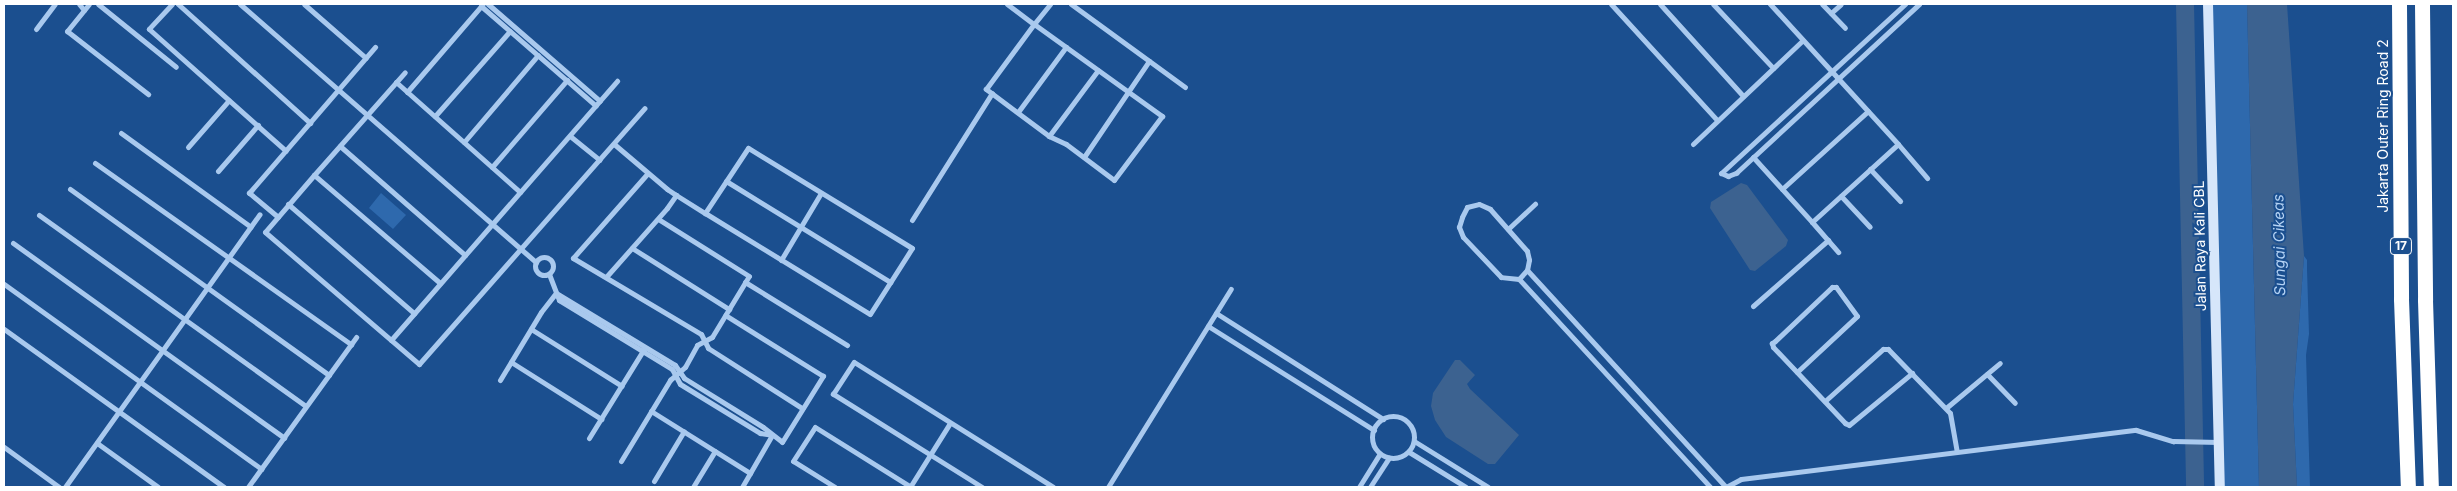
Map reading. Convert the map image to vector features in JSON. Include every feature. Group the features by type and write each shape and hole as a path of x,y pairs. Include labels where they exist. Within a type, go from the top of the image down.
{"highway":[{"name":"Jakarta Outer Ring Road 2","path":"2399,4 2401,299 2408,487"},
{"name":"17","path":"2422,4 2425,300 2431,487"}],"main road":[{"name":"Jalan Raya Kali CBL","path":"2208,4 2220,487"}],"street":[{"path":"36,29 55,4"},
{"path":"79,4 84,10"},
{"path":"89,4 67,31 148,94"},
{"path":"98,4 176,67"},
{"path":"172,4 149,29 286,150"},
{"path":"178,4 310,123"},
{"path":"240,4 536,262 538,272 549,274"},
{"path":"304,4 366,58"},
{"path":"488,4 600,100"},
{"path":"1007,4 1034,24 1128,92 1162,116 1114,180 1066,144 1049,136 986,89 1034,24 1050,4"},
{"path":"1071,4 1185,87"},
{"path":"1611,4 1717,120"},
{"path":"1660,4 1743,96"},
{"path":"1713,4 1773,68"},
{"path":"1770,4 1928,178"},
{"path":"1822,4 1845,28"},
{"path":"1831,14 1842,4"},
{"path":"1905,4 1721,173 1728,176 1736,173 1919,4"},
{"path":"407,92 482,5 596,106"},
{"path":"435,116 510,31"},
{"path":"1693,144 1803,40"},
{"path":"278,217 249,193 375,47"},
{"path":"1018,112 1066,47"},
{"path":"464,142 538,55"},
{"path":"1084,157 1149,61"},
{"path":"1049,136 1098,70"},
{"path":"405,72 265,232 419,364 645,108"},
{"path":"492,167 567,80"},
{"path":"391,340 617,81"},
{"path":"396,82 520,192"},
{"path":"912,220 992,93"},
{"path":"188,147 229,100"},
{"path":"1782,189 1868,111"},
{"path":"218,171 258,126"},
{"path":"121,133 251,227"},
{"path":"570,136 600,160"},
{"path":"614,144 647,174 676,195 705,213 781,260 870,314 912,248 748,148 705,213"},
{"path":"1812,222 1898,144"},
{"path":"340,146 465,255"},
{"path":"1753,157 1838,252"},
{"path":"95,163 351,344"},
{"path":"1870,169 1900,201"},
{"path":"647,174 573,258 701,334 708,348 802,408"},
{"path":"314,175 440,283"},
{"path":"726,181 890,282"},
{"path":"70,189 329,375"},
{"path":"781,260 822,193"},
{"path":"606,277 658,219 676,195"},
{"path":"1841,196 1870,228"},
{"path":"288,204 414,313"},
{"path":"1519,279 1527,270 1529,260 1527,251 1490,209 1479,204 1467,207 1462,217 1460,228 1463,237 1501,277 1519,279 1710,487"},
{"path":"1508,229 1535,204"},
{"path":"65,487 260,214"},
{"path":"39,215 306,406"},
{"path":"621,461 652,410 697,345 712,338 749,276 658,219"},
{"path":"1753,306 1828,240"},
{"path":"13,243 284,438"},
{"path":"632,248 729,309"},
{"path":"536,262 544,257 552,261 552,271 549,274"},
{"path":"1527,270 1726,487 1742,479 2136,430 2173,440 2219,442"},
{"path":"549,274 559,300 644,349 678,373 680,384 760,433 772,435 782,442 823,376 725,315"},
{"path":"745,282 847,345"},
{"path":"4,284 261,469"},
{"path":"1797,372 1857,316 1836,287 1832,287 1772,343 1773,347 1845,423 1852,424 1912,373"},
{"path":"1108,487 1231,290"},
{"path":"500,380 531,329 556,293"},
{"path":"1216,313 1383,419"},
{"path":"1208,326 1374,430"},
{"path":"4,329 224,487"},
{"path":"531,329 622,386"},
{"path":"248,487 356,337"},
{"path":"589,438 644,349"},
{"path":"1825,401 1883,349 1888,349 1950,413 1956,451"},
{"path":"511,362 601,419"},
{"path":"982,487 834,394 854,362 1053,487"},
{"path":"1946,408 2000,363"},
{"path":"1612,381 1621,372"},
{"path":"1987,374 2015,403"},
{"path":"652,410 750,473"},
{"path":"1395,416 1403,419 1414,432 1414,441 1409,452 1403,456 1389,458 1380,454 1374,447 1372,438 1374,430 1383,419 1395,416"},
{"path":"835,487 793,461 815,427 910,487 950,422"},
{"path":"654,481 684,431"},
{"path":"742,487 772,435"},
{"path":"1414,441 1488,487"},
{"path":"96,443 158,487"},
{"path":"4,447 59,487"},
{"path":"693,487 715,451"},
{"path":"1409,452 1466,487"},
{"path":"1360,487 1380,454"},
{"path":"1370,487 1389,458"}],"shaded area":[{"path":"2208,4 2247,4 2259,487 2220,487"},
{"path":"381,193 406,215 393,229 369,208"},
{"path":"2304,256 2307,260 2309,334 2306,355 2310,487 2297,487 2293,404"}],"water":[{"name":"Sungai Cikeas","path":"2247,4 2287,4 2304,256 2293,404 2297,487 2259,487"},
{"path":"1741,183 1747,185 1788,240 1786,246 1755,271 1750,270 1710,208 1711,202"},
{"path":"1455,360 1460,360 1475,375 1467,384 1470,389 1519,435 1495,464 1488,464 1446,437 1435,420 1431,406 1433,393"}],"waterway":[{"path":"2185,4 2195,487"}]}
